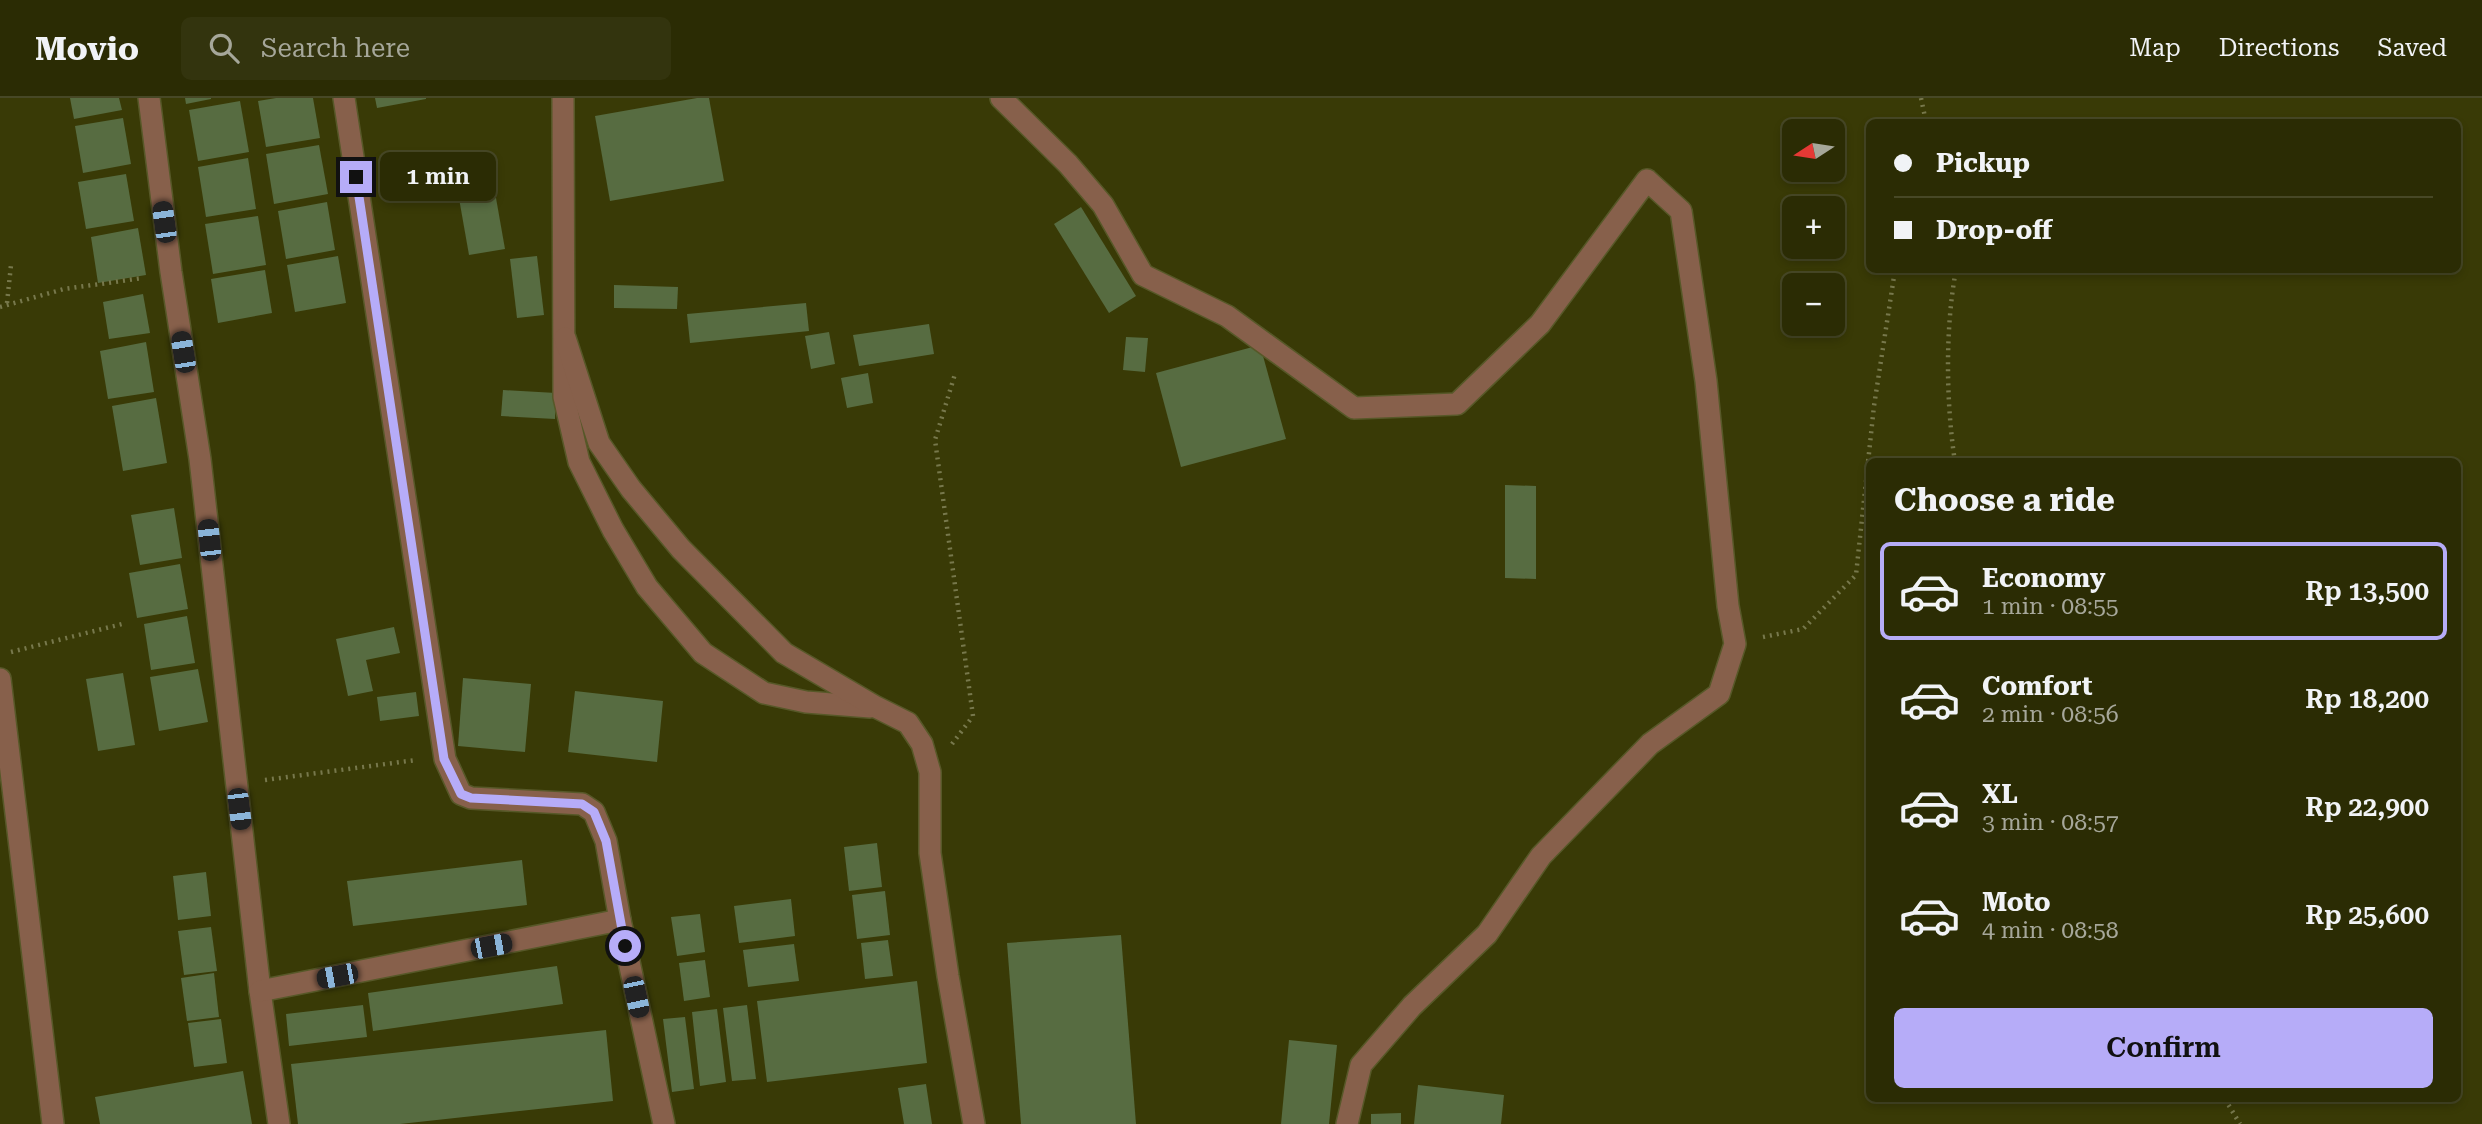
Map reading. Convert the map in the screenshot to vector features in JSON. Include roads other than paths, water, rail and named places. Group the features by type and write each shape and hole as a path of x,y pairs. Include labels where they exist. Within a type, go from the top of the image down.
{"street":[{"path":"149,98 171,272 200,459 260,991 279,1124"},
{"path":"344,98 444,759 461,794 471,798 582,804 594,812 606,841 620,920 664,1124"},
{"path":"563,98 564,397 579,462 647,587 703,653 764,693 806,702 876,708"},
{"path":"1001,98 1068,164 1103,205 1143,275 1227,316 1354,408 1457,404 1540,324 1647,180 1681,211 1706,382 1728,606 1735,643 1718,694 1650,744 1541,856 1487,934 1412,1006 1361,1065 1347,1124"},
{"path":"565,338 600,443 631,489 681,549 784,653 876,708 908,723 922,744 930,772 930,853 974,1124"},
{"path":"0,679 53,1124"},
{"path":"260,991 620,920"}]}
